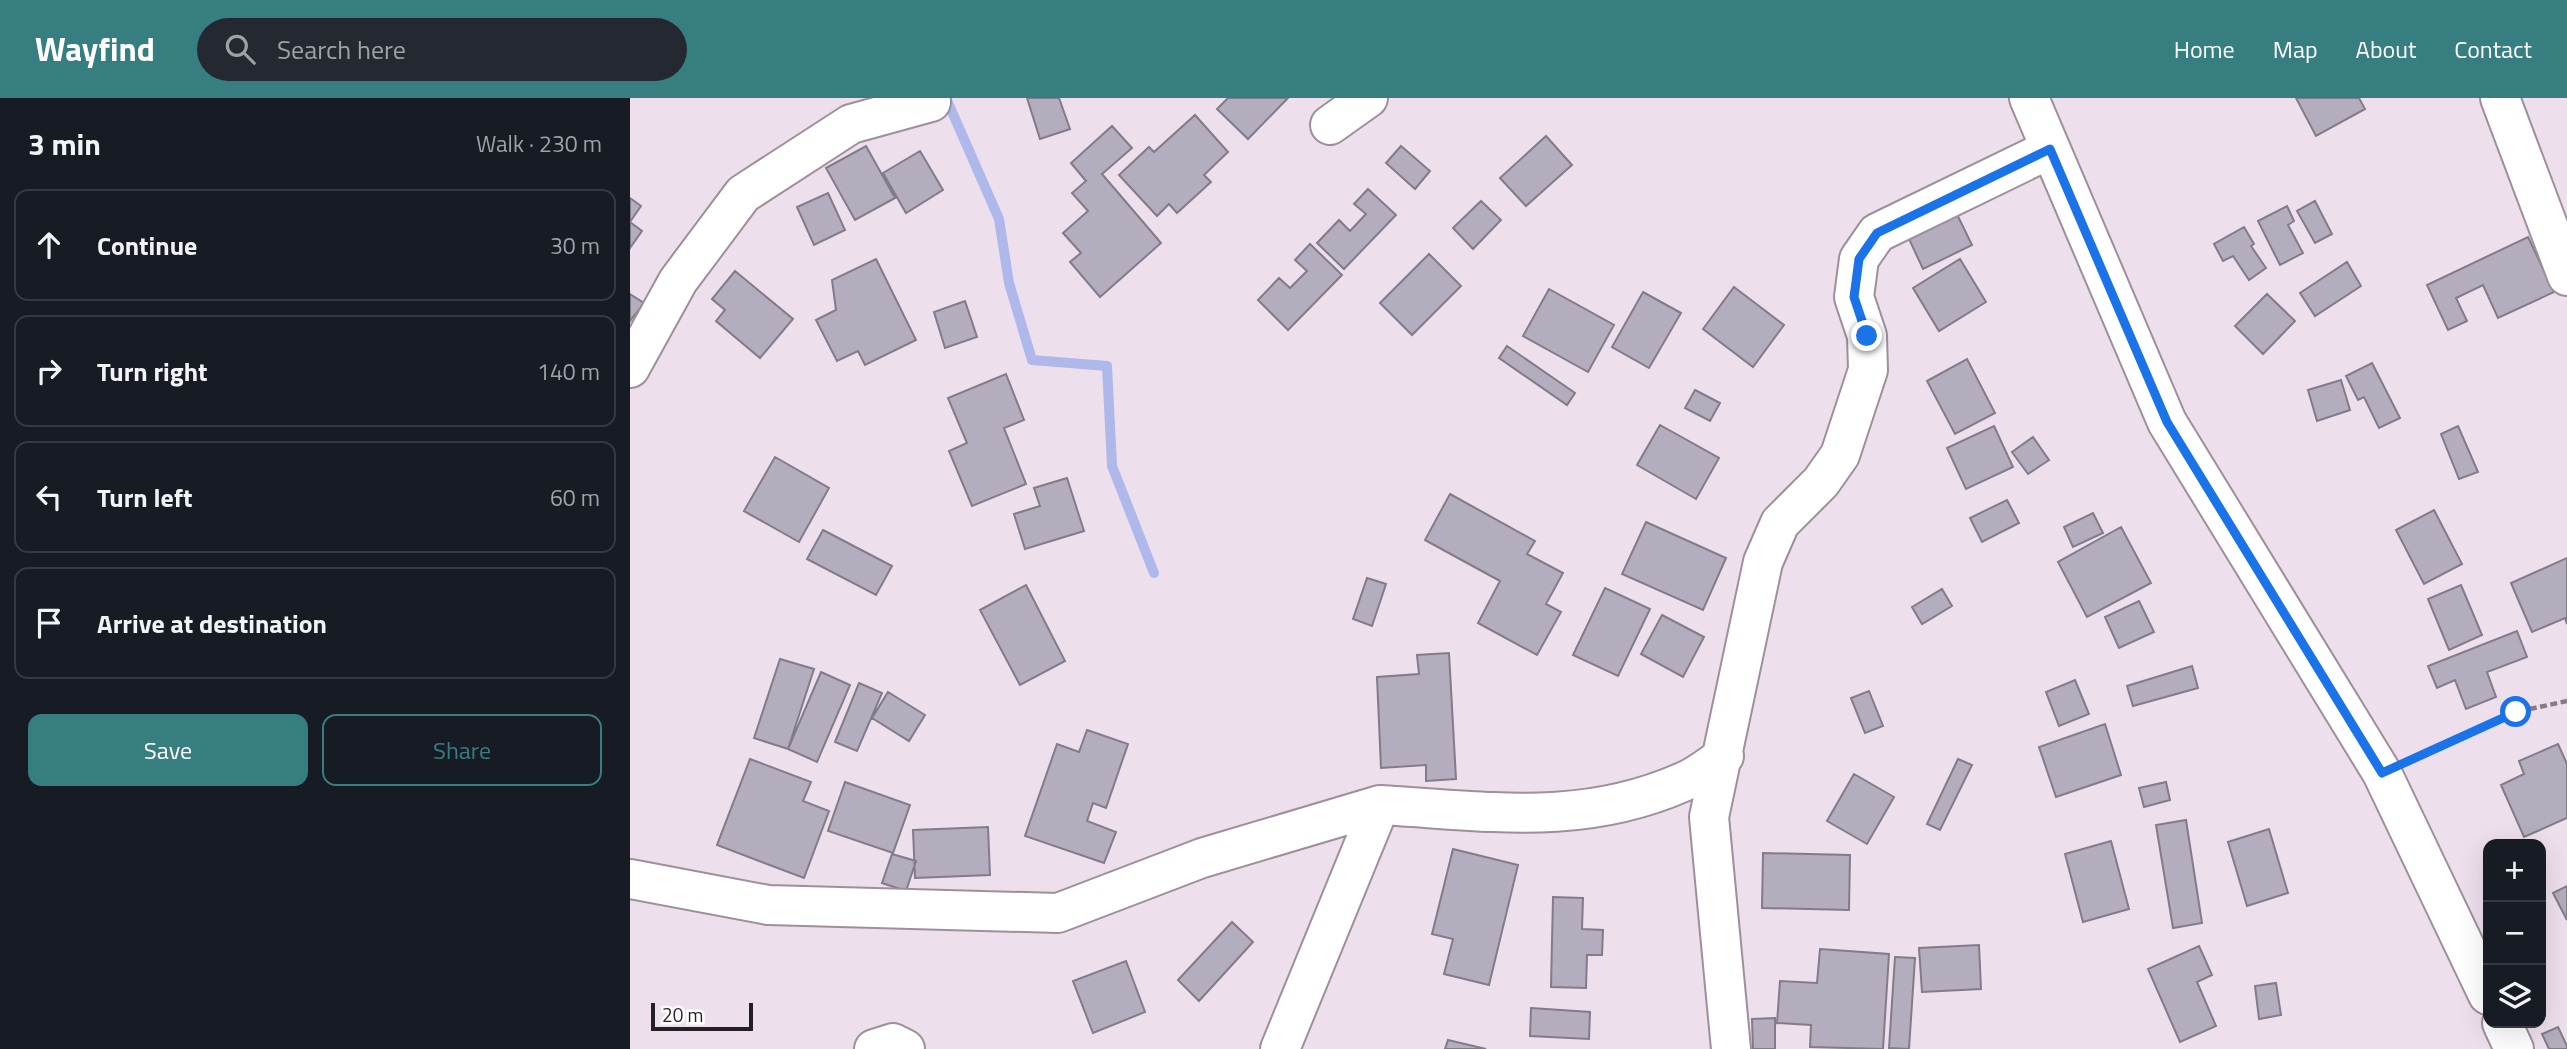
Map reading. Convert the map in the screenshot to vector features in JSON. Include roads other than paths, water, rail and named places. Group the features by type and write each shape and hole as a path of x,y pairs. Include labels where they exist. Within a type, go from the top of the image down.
{"street":[{"path":"1330,125 1368,98"},
{"path":"2029,98 2167,422 2382,773 2483,985"},
{"path":"2500,98 2567,275"},
{"path":"630,368 678,281 743,194 850,124 931,102"},
{"path":"1731,1049 1709,817 1763,562 1780,523 1821,482 1840,455 1868,370 1867,336 1854,297 1859,259 1877,233 2050,149"},
{"path":"630,879 768,905 1058,913 1202,858 1380,805 1551,814 1623,804 1686,781 1724,756"},
{"path":"1280,1049 1380,805"},
{"path":"2504,1028 2514,1049"},
{"path":"874,1049 893,1043 905,1049"}],"waterway":[{"path":"946,98 999,219 1009,283 1032,360 1107,366 1112,466 1154,573"}]}
